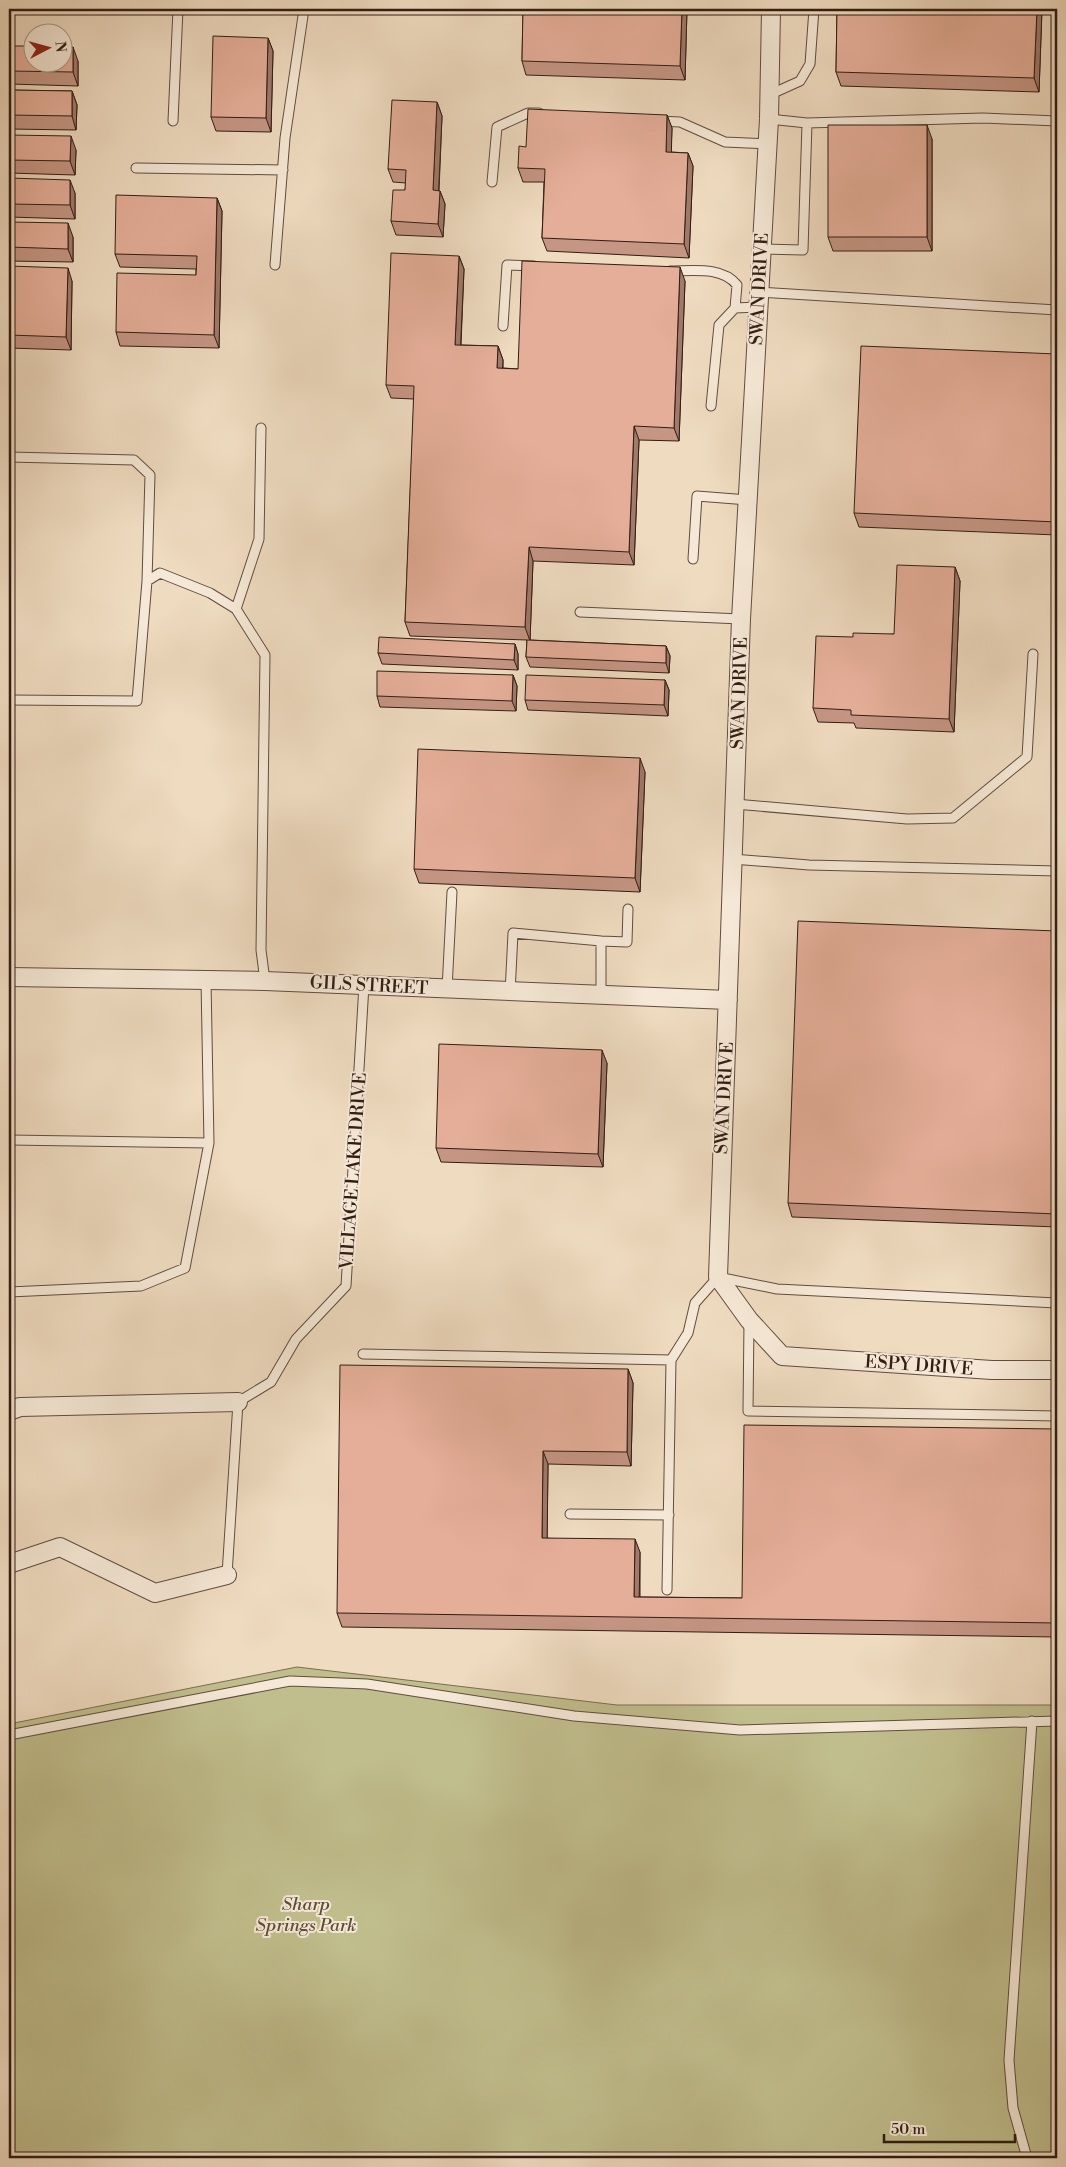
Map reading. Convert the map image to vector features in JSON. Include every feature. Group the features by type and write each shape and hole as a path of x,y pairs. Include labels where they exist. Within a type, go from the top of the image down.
{"street":[{"name":"SWAN DRIVE","path":"718,1277 741,619 769,119 771,9"},
{"name":"GILS STREET","path":"9,977 265,981 510,993 728,1000"},
{"path":"718,1277 748,1320"},
{"name":"ESPY DRIVE","path":"748,1320 782,1356 992,1370 1057,1370"},
{"name":"VILLAGE LAKE DRIVE","path":"9,1411 20,1407 238,1402"},
{"path":"9,1564 60,1547 155,1593 227,1575"}],"lane":[{"path":"173,121 178,9"},
{"path":"275,265 283,170 304,9"},
{"path":"769,95 800,81 810,64 814,9"},
{"path":"492,182 497,127 528,113 547,114"},
{"path":"769,119 807,123 983,118 1057,121"},
{"path":"651,121 680,122 725,142 767,144"},
{"path":"762,249 803,250 807,123"},
{"path":"136,168 283,170"},
{"path":"503,326 507,265 547,266"},
{"path":"663,270 721,272 731,277 737,285 736,308"},
{"path":"711,406 719,325 736,308 759,300 1057,310"},
{"path":"236,609 258,538 261,428"},
{"path":"9,457 134,460 150,475 147,581 137,701 9,700"},
{"path":"693,559 697,496 748,500"},
{"path":"147,581 160,573 210,593 236,609 265,655 261,950 265,981"},
{"path":"580,612 741,619"},
{"path":"735,804 907,819 953,818 1028,757 1033,654"},
{"path":"732,859 809,865 1057,872"},
{"path":"447,989 452,892"},
{"path":"510,993 513,933 627,942 628,909"},
{"path":"601,941 601,996"},
{"path":"9,1292 141,1286 185,1268 209,1142 206,980"},
{"name":"VILLAGE LAKE DRIVE","path":"238,1402 271,1382 296,1339 346,1286 364,985"},
{"path":"9,1140 209,1142"},
{"path":"667,1590 671,1360 688,1333 695,1303 718,1277 777,1289 1057,1304"},
{"path":"748,1320 748,1411 1057,1416"},
{"path":"363,1354 671,1360"},
{"path":"227,1575 238,1402"},
{"path":"570,1514 668,1515"},
{"path":"9,1735 290,1681 367,1684 574,1716 740,1730 1057,1720"},
{"path":"1027,2158 1013,2108 1008,2060 1032,1721"}],"green space":[{"name":"Sharp Springs Park","path":"297,1667 617,1705 1057,1705 1057,2158 9,2158 9,1724"}],"building":[{"path":"523,9 682,9 680,66 522,61"},
{"path":"837,9 1037,9 1034,78 836,72"},
{"path":"213,36 268,38 266,118 211,117"},
{"path":"9,46 22,46 22,71 9,71"},
{"path":"72,47 73,47 72,72"},
{"path":"9,90 72,91 72,116 9,115"},
{"path":"392,100 437,102 433,190 440,191 438,224 391,221 393,190 405,190 406,170 388,169"},
{"path":"528,109 667,115 666,152 688,153 684,244 542,238 545,169 518,168 519,146 526,147"},
{"path":"828,125 927,125 927,237 828,237"},
{"path":"9,135 71,136 70,161 9,160"},
{"path":"9,178 70,180 70,205 9,204"},
{"path":"116,195 217,198 214,335 116,332 117,273 196,275 197,256 115,254"},
{"path":"9,222 68,223 68,249 9,247"},
{"path":"391,253 459,256 455,345 498,346 497,368 518,369 522,261 680,267 674,428 634,426 629,552 529,547 525,627 405,622 414,386 386,385"},
{"path":"9,266 68,268 66,337 9,335"},
{"path":"861,346 1057,354 1057,522 854,513"},
{"path":"897,565 955,567 949,719 851,715 851,710 813,708 816,636 853,637 853,633 894,634"},
{"path":"379,637 515,644 514,660 378,653"},
{"path":"527,640 666,646 666,663 526,657"},
{"path":"377,671 513,675 512,701 377,696"},
{"path":"526,675 665,680 664,705 525,700"},
{"path":"418,749 640,758 635,878 414,869"},
{"path":"798,921 1057,931 1057,1214 788,1203"},
{"path":"439,1044 602,1050 598,1154 436,1148"},
{"path":"340,1365 628,1369 627,1452 543,1451 542,1538 635,1539 634,1597 742,1598 744,1425 1057,1429 1057,1623 337,1613"}]}
